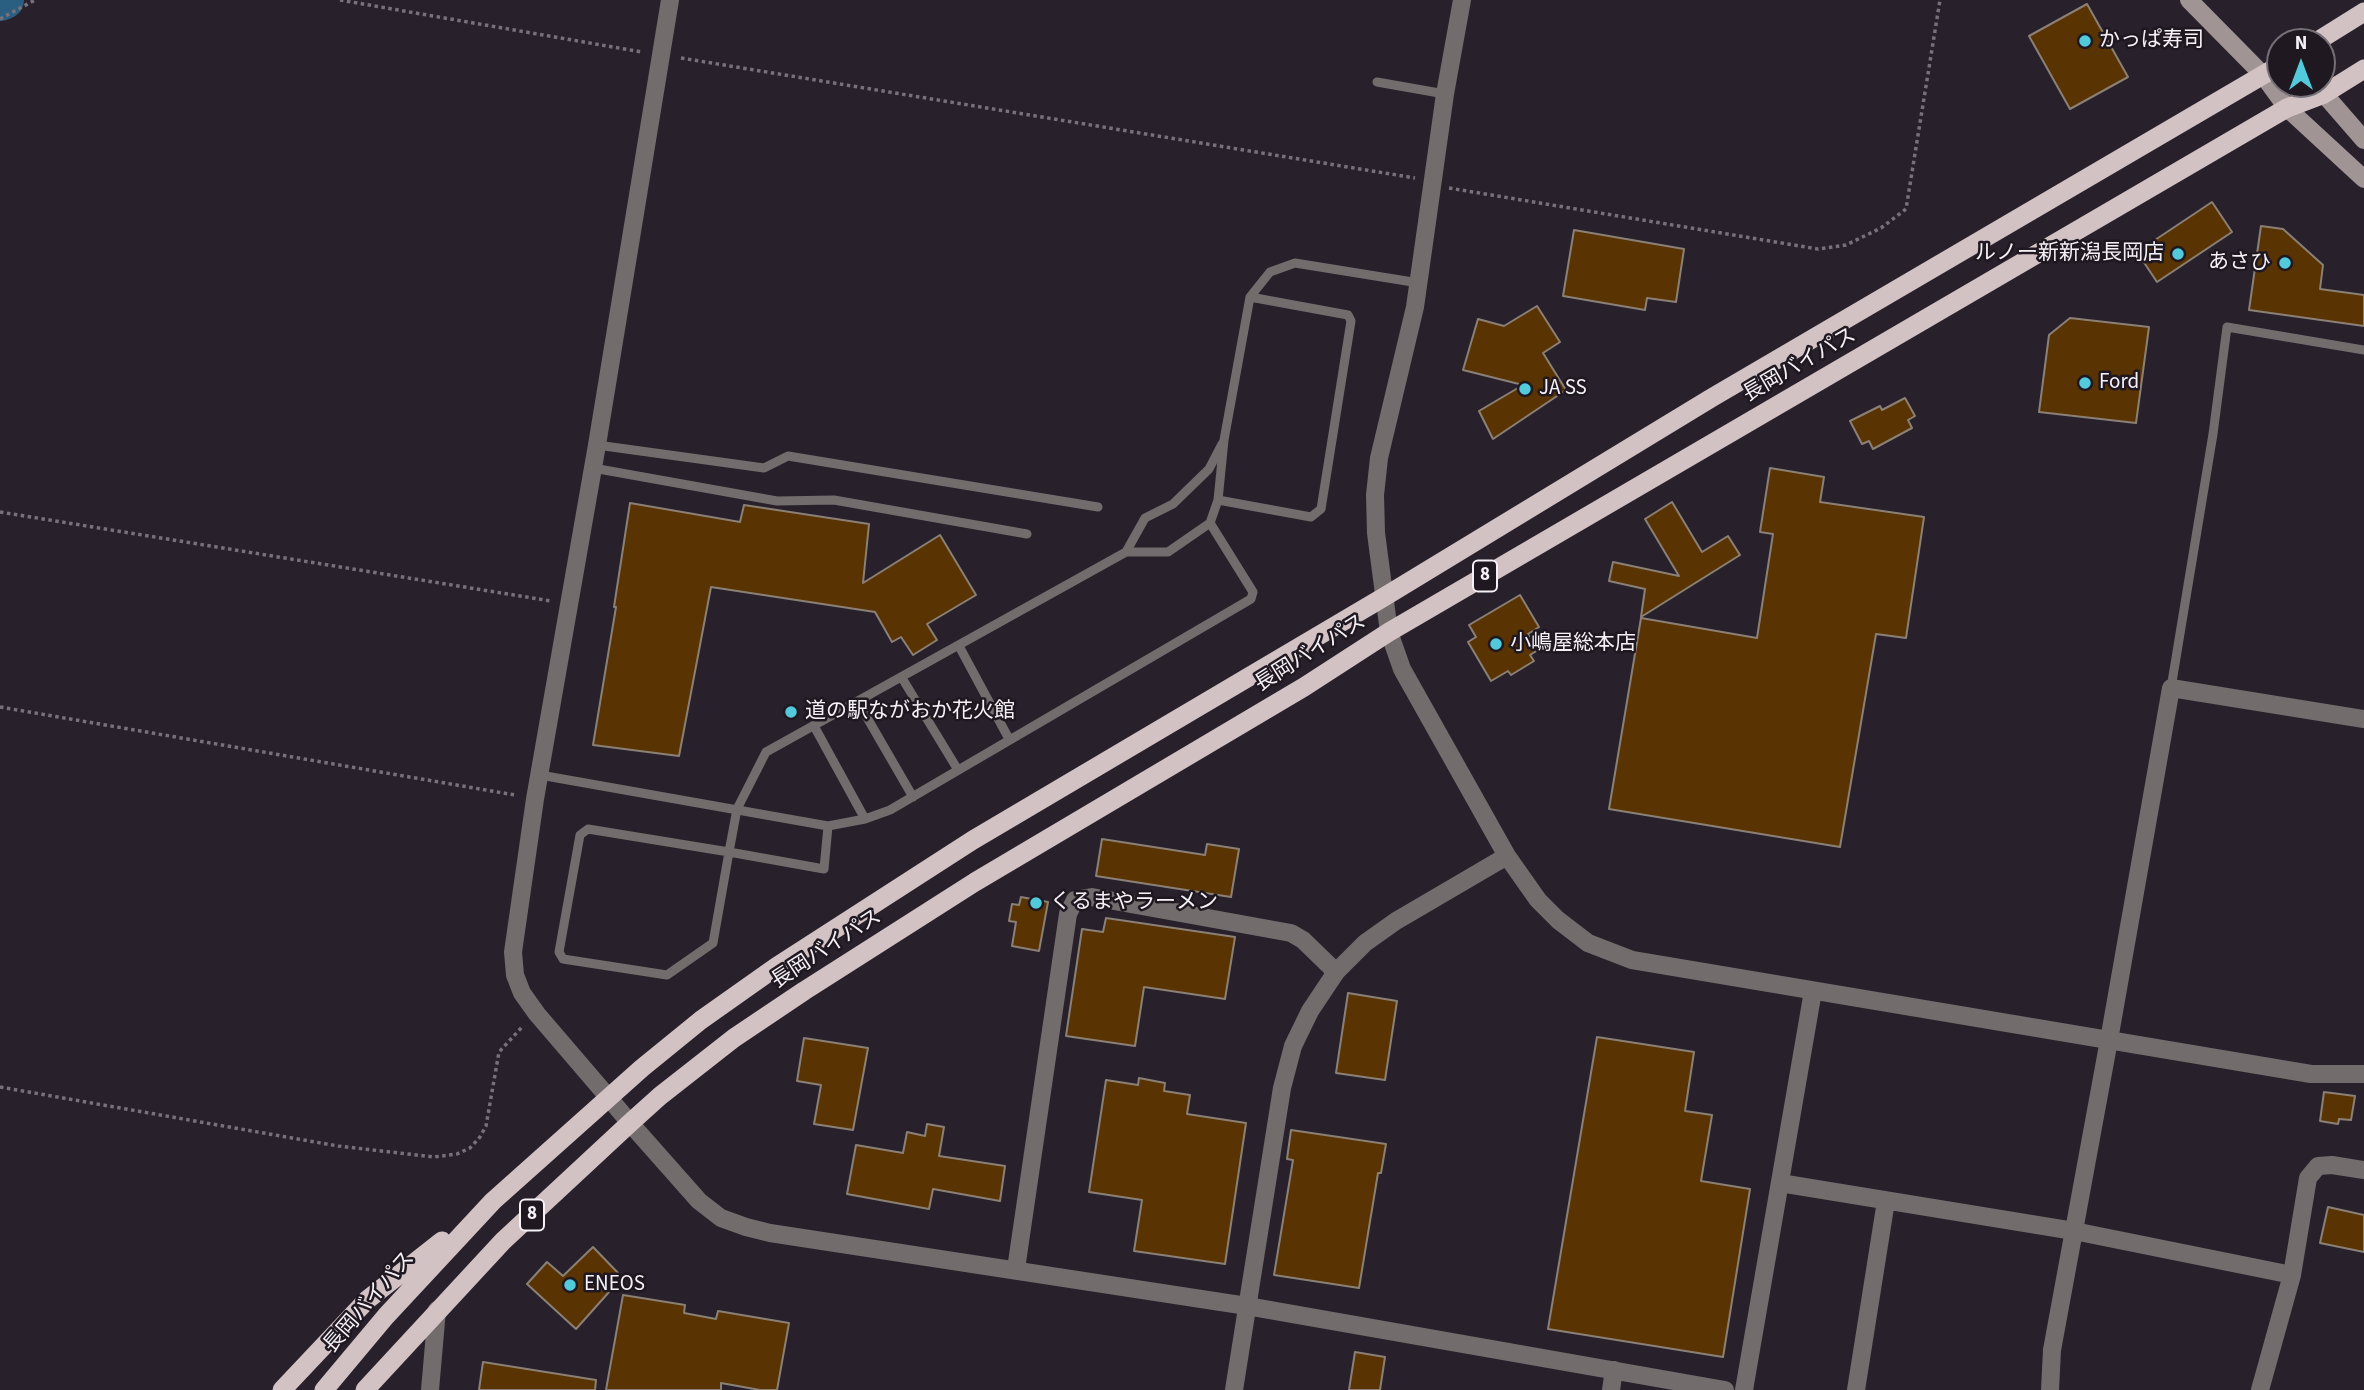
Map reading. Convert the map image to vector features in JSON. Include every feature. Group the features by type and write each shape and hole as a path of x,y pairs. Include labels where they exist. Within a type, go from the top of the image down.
{"highway":[{"path":"2336,30 2364,12"},
{"name":"長岡バイパス","path":"2336,86 2364,69"},
{"name":"長岡バイパス","path":"324,1390 386,1316 493,1201 642,1068 701,1020 864,908 973,839 1384,597 1713,397 2266,81"},
{"name":"長岡バイパス","path":"365,1390 503,1241 630,1123 734,1038 804,991 975,882 1304,687 1389,632 2287,108 2313,98"},
{"path":"282,1390 367,1300 493,1201"},
{"path":"383,1390 437,1310"}],"main road":[{"path":"2189,0 2266,72"},
{"path":"2282,98 2287,108 2364,179"},
{"path":"2327,98 2364,140"}],"street":[{"path":"670,0 535,799 513,951 519,984 537,1014 699,1201 720,1218 770,1233 1247,1306 1725,1390"},
{"path":"1462,0 1445,93 1419,283 1379,458 1375,495 1376,533 1389,632 1402,668 1507,856 1538,900 1558,920 1588,943 1632,960 2311,1074 2364,1074"},
{"path":"2050,1390 2052,1350 2171,688 2364,719"},
{"path":"1234,1390 1282,1088 1293,1046 1310,1011 1336,972 1365,943 1396,920 1507,856"},
{"path":"1016,1269 1068,914 1075,900 1092,897 1291,933 1303,940 1336,972"},
{"path":"1744,1390 1813,991"},
{"path":"2260,1390 2292,1275 2308,1178 2318,1167 2332,1165 2364,1170"},
{"path":"1780,1183 2074,1231 2292,1275"},
{"path":"1856,1390 1886,1201"},
{"path":"430,1390 437,1310"},
{"path":"1611,1390 1614,1370"}],"lane":[{"path":"1377,82 1445,93"},
{"path":"828,826 824,869 729,852 588,829 580,835 559,952 563,960 667,975 713,943 729,852 737,809 766,752 1126,552 1168,551 1210,523 1218,500 1224,440 1250,297 1270,272 1295,263 1419,283"},
{"path":"1218,500 1311,517 1321,509 1347,348 1351,321 1348,315 1250,297"},
{"path":"2171,688 2213,435 2227,327 2364,350"},
{"path":"1126,552 1145,518 1174,504 1209,469 1224,440"},
{"path":"597,444 764,468 788,456 1098,506"},
{"path":"593,468 777,501 834,500 1027,534"},
{"path":"540,775 828,826 865,819 890,810 1251,599 1253,592 1210,523"},
{"path":"959,646 1009,739"},
{"path":"902,678 958,770"},
{"path":"858,702 913,797"},
{"path":"814,726 865,819"}],"path":[{"path":"0,19 34,0"},
{"path":"340,0 1434,181 1453,190 1818,249 1846,245 1881,228 1906,209 1940,0"},
{"path":"0,512 569,604"},
{"path":"0,707 535,799"},
{"path":"0,1087 338,1146 434,1157 457,1154 470,1148 486,1126 499,1052 505,1043 537,1014"}],"building":[{"path":"2087,4 2128,77 2070,109 2029,36"},
{"path":"2212,202 2232,232 2157,282 2137,252"},
{"path":"2261,226 2283,229 2323,265 2320,289 2364,295 2364,326 2249,310"},
{"path":"1574,230 1684,249 1676,302 1647,298 1645,310 1563,296"},
{"path":"1537,306 1560,342 1543,353 1566,390 1493,439 1479,411 1523,385 1463,370 1478,319 1504,326"},
{"path":"2070,318 2149,327 2136,423 2039,412 2049,335"},
{"path":"1905,398 1915,416 1908,420 1912,428 1873,449 1869,441 1862,444 1850,421 1880,406 1882,410"},
{"path":"1770,468 1824,477 1820,502 1924,517 1906,638 1876,634 1840,847 1609,809 1641,618 1757,638 1773,534 1760,532"},
{"path":"1672,502 1702,552 1728,536 1740,555 1641,617 1645,589 1609,581 1613,562 1679,576 1645,519"},
{"path":"630,503 740,522 744,505 869,524 863,583 940,535 976,595 927,624 937,640 913,655 901,637 892,642 875,612 711,587 679,756 593,745"},
{"path":"1520,595 1539,627 1528,634 1538,650 1530,655 1534,661 1511,675 1508,671 1491,681 1468,642 1476,637 1469,625"},
{"path":"1102,839 1205,855 1207,844 1239,849 1231,897 1096,876"},
{"path":"1021,897 1048,902 1039,951 1012,946 1016,922 1009,921 1012,904 1019,905"},
{"path":"1106,918 1235,937 1225,999 1144,987 1135,1046 1066,1036 1082,929 1103,932"},
{"path":"1348,993 1397,1001 1385,1080 1336,1073"},
{"path":"1597,1037 1694,1052 1685,1111 1712,1115 1701,1181 1750,1189 1723,1357 1548,1329"},
{"path":"804,1038 868,1048 853,1130 814,1124 821,1085 797,1081"},
{"path":"1139,1078 1165,1083 1164,1091 1190,1095 1187,1114 1246,1123 1225,1264 1134,1251 1142,1200 1089,1192 1106,1080 1138,1085"},
{"path":"2324,1092 2355,1096 2351,1120 2339,1119 2338,1124 2320,1121"},
{"path":"927,1124 944,1127 939,1156 1005,1166 1000,1201 933,1189 929,1209 847,1194 856,1145 903,1153 907,1132 925,1136"},
{"path":"1291,1130 1386,1144 1381,1173 1378,1173 1359,1288 1274,1275 1293,1160 1287,1159"},
{"path":"2328,1207 2364,1215 2364,1252 2320,1243"},
{"path":"593,1247 621,1276 605,1291 609,1292 576,1329 527,1284 547,1262 563,1276"},
{"path":"623,1295 685,1305 684,1313 716,1319 718,1311 789,1323 777,1390 760,1390 721,1383 721,1390 606,1390"},
{"path":"1355,1352 1385,1357 1380,1390 1349,1390"},
{"path":"483,1362 596,1380 595,1390 479,1390"}],"waterway":[{"path":"0,2 5,0"}],"place":[{"name":"かっぱ寿司","path":"2085,41"},
{"name":"ルノー新新潟長岡店","path":"2178,254"},
{"name":"あさひ","path":"2285,263"},
{"name":"Ford","path":"2085,383"},
{"name":"JA SS","path":"1525,389"},
{"name":"小嶋屋総本店","path":"1496,644"},
{"name":"道の駅ながおか花火館","path":"791,712"},
{"name":"くるまやラーメン","path":"1036,903"},
{"name":"ENEOS","path":"570,1285"}]}
